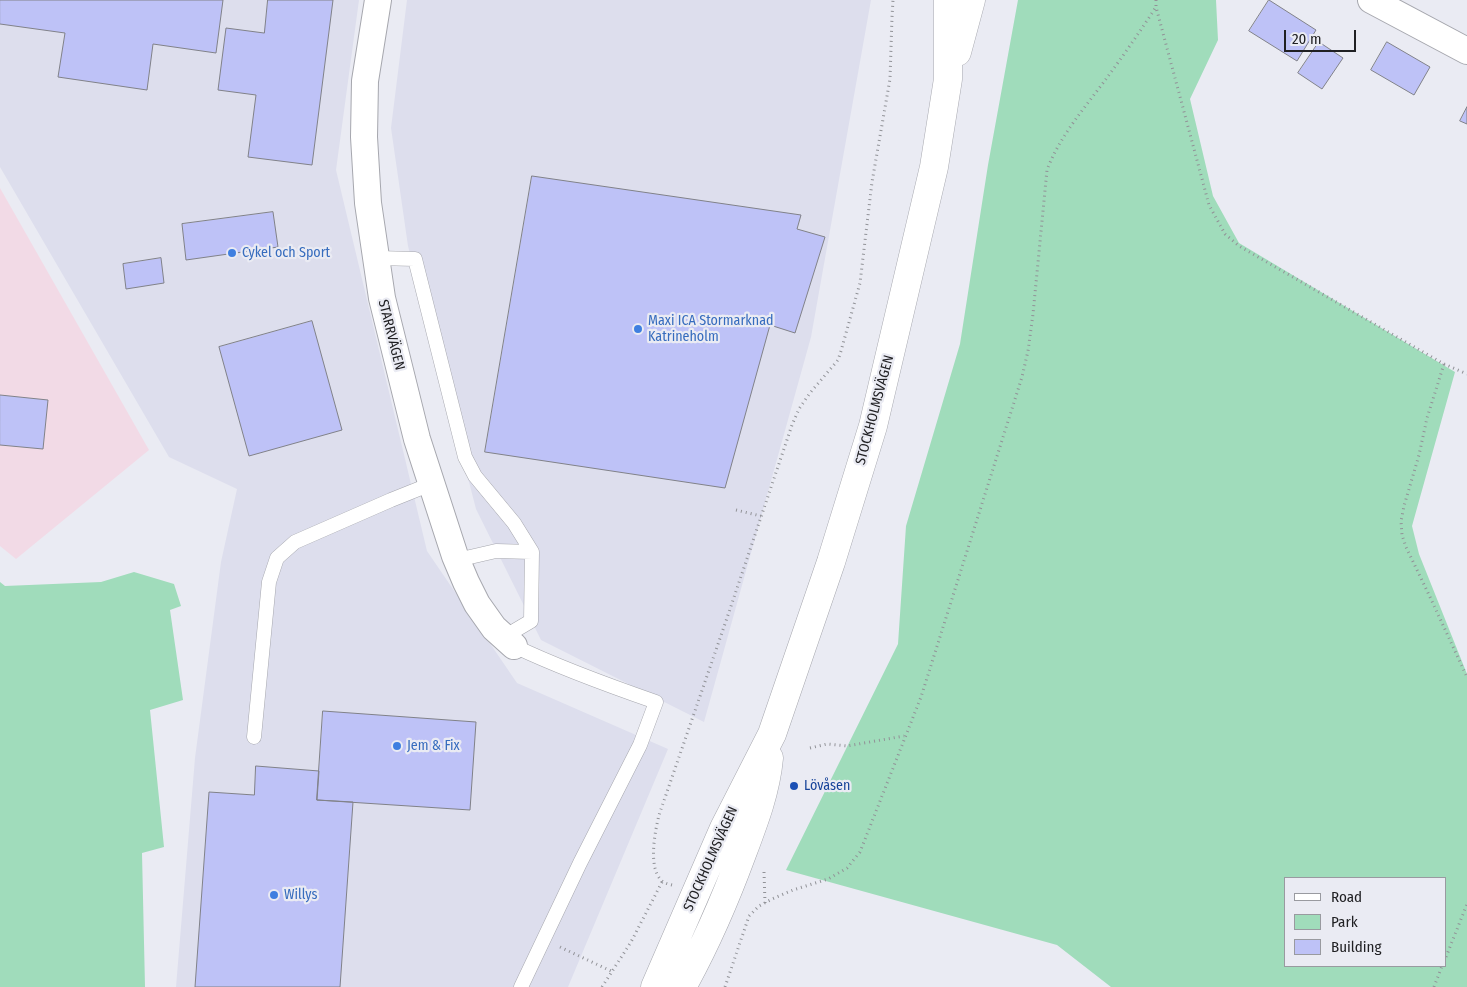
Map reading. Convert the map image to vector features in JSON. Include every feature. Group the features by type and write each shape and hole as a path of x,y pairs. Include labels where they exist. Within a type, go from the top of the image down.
{"main road":[{"name":"STOCKHOLMSVÄGEN","path":"655,987 724,828 772,734 832,562 873,426 934,167 948,79 948,0"},
{"name":"STOCKHOLMSVÄGEN","path":"948,79 954,64 971,0"},
{"name":"STOCKHOLMSVÄGEN","path":"682,987 722,905 752,826 767,778 772,734"}],"street":[{"name":"STARRVÄGEN","path":"378,0 365,81 364,138 368,203 382,298 417,439 457,560 477,604 494,628 509,642"},
{"path":"1371,0 1467,51"}],"lane":[{"path":"377,258 415,259 465,457 475,476 514,523 532,552 531,621 509,642 557,666 656,702 640,745 521,987"},
{"path":"254,737 269,582 277,558 295,542 431,484"},
{"path":"457,560 496,551 532,552"}],"path":[{"path":"602,987 631,942 662,882 654,862 655,834 659,815 792,426 810,393 838,360 841,352 860,283 872,182 890,79 893,0"},
{"path":"1156,0 1156,7 1209,205 1225,234 1240,246 1444,364 1467,374"},
{"path":"724,987 749,916 764,903 793,890 828,879 847,868 860,852 904,736 921,697 1022,377 1033,314 1047,170 1053,154 1063,138 1116,66 1156,7"},
{"path":"1444,364 1427,418 1401,521 1406,547 1467,677"},
{"path":"736,510 761,516"},
{"path":"810,748 827,744 847,746 904,736"},
{"path":"764,870 764,903"},
{"path":"1447,954 1467,904"},
{"path":"543,939 611,972"},
{"path":"1434,987 1442,967"}],"shaded area":[{"path":"0,0 359,0 336,170 427,551 517,683 668,749 568,987 176,987 195,758 221,562 237,489 169,457 0,167"},
{"path":"407,0 871,0 811,337 704,722 541,640 476,509 408,246 391,128"},
{"path":"0,188 149,450 16,559 0,546"}],"green space":[{"path":"1018,0 1216,0 1218,40 1190,99 1213,196 1239,243 1455,372 1412,526 1419,554 1467,674 1467,987 1111,987 1057,945 786,870 898,644 906,526 960,344 988,165"},
{"path":"134,572 174,584 181,606 170,610 183,700 150,710 164,847 142,853 145,987 0,987 0,582 5,586 101,582"}],"building":[{"path":"0,0 223,0 216,53 153,44 147,90 58,77 65,33 0,24"},
{"path":"268,0 333,0 312,165 248,157 256,95 218,90 226,28 264,33"},
{"path":"1269,0 1316,30 1297,61 1249,31"},
{"path":"1319,42 1343,58 1322,89 1298,73"},
{"path":"1387,42 1430,67 1414,95 1371,70"},
{"path":"1467,107 1467,124 1460,121"},
{"name":"Maxi ICA Stormarknad Katrineholm","path":"532,176 801,215 797,229 825,237 795,333 770,325 725,488 485,452"},
{"path":"273,212 278,247 186,260 182,224"},
{"path":"161,258 164,283 126,289 123,264"},
{"path":"312,321 342,430 249,456 219,347"},
{"path":"0,395 48,400 43,449 0,445"},
{"name":"Jem & Fix","path":"323,711 476,722 470,810 317,800"},
{"name":"Willys","path":"256,766 319,771 317,800 353,802 340,987 195,987 209,792 254,795"}],"place":[{"name":"Cykel och Sport","path":"232,253"},
{"name":"Maxi ICA Stormarknad Katrineholm","path":"638,329"},
{"name":"Jem & Fix","path":"397,746"},
{"name":"Lövåsen","path":"794,786"},
{"name":"Willys","path":"274,895"}]}
